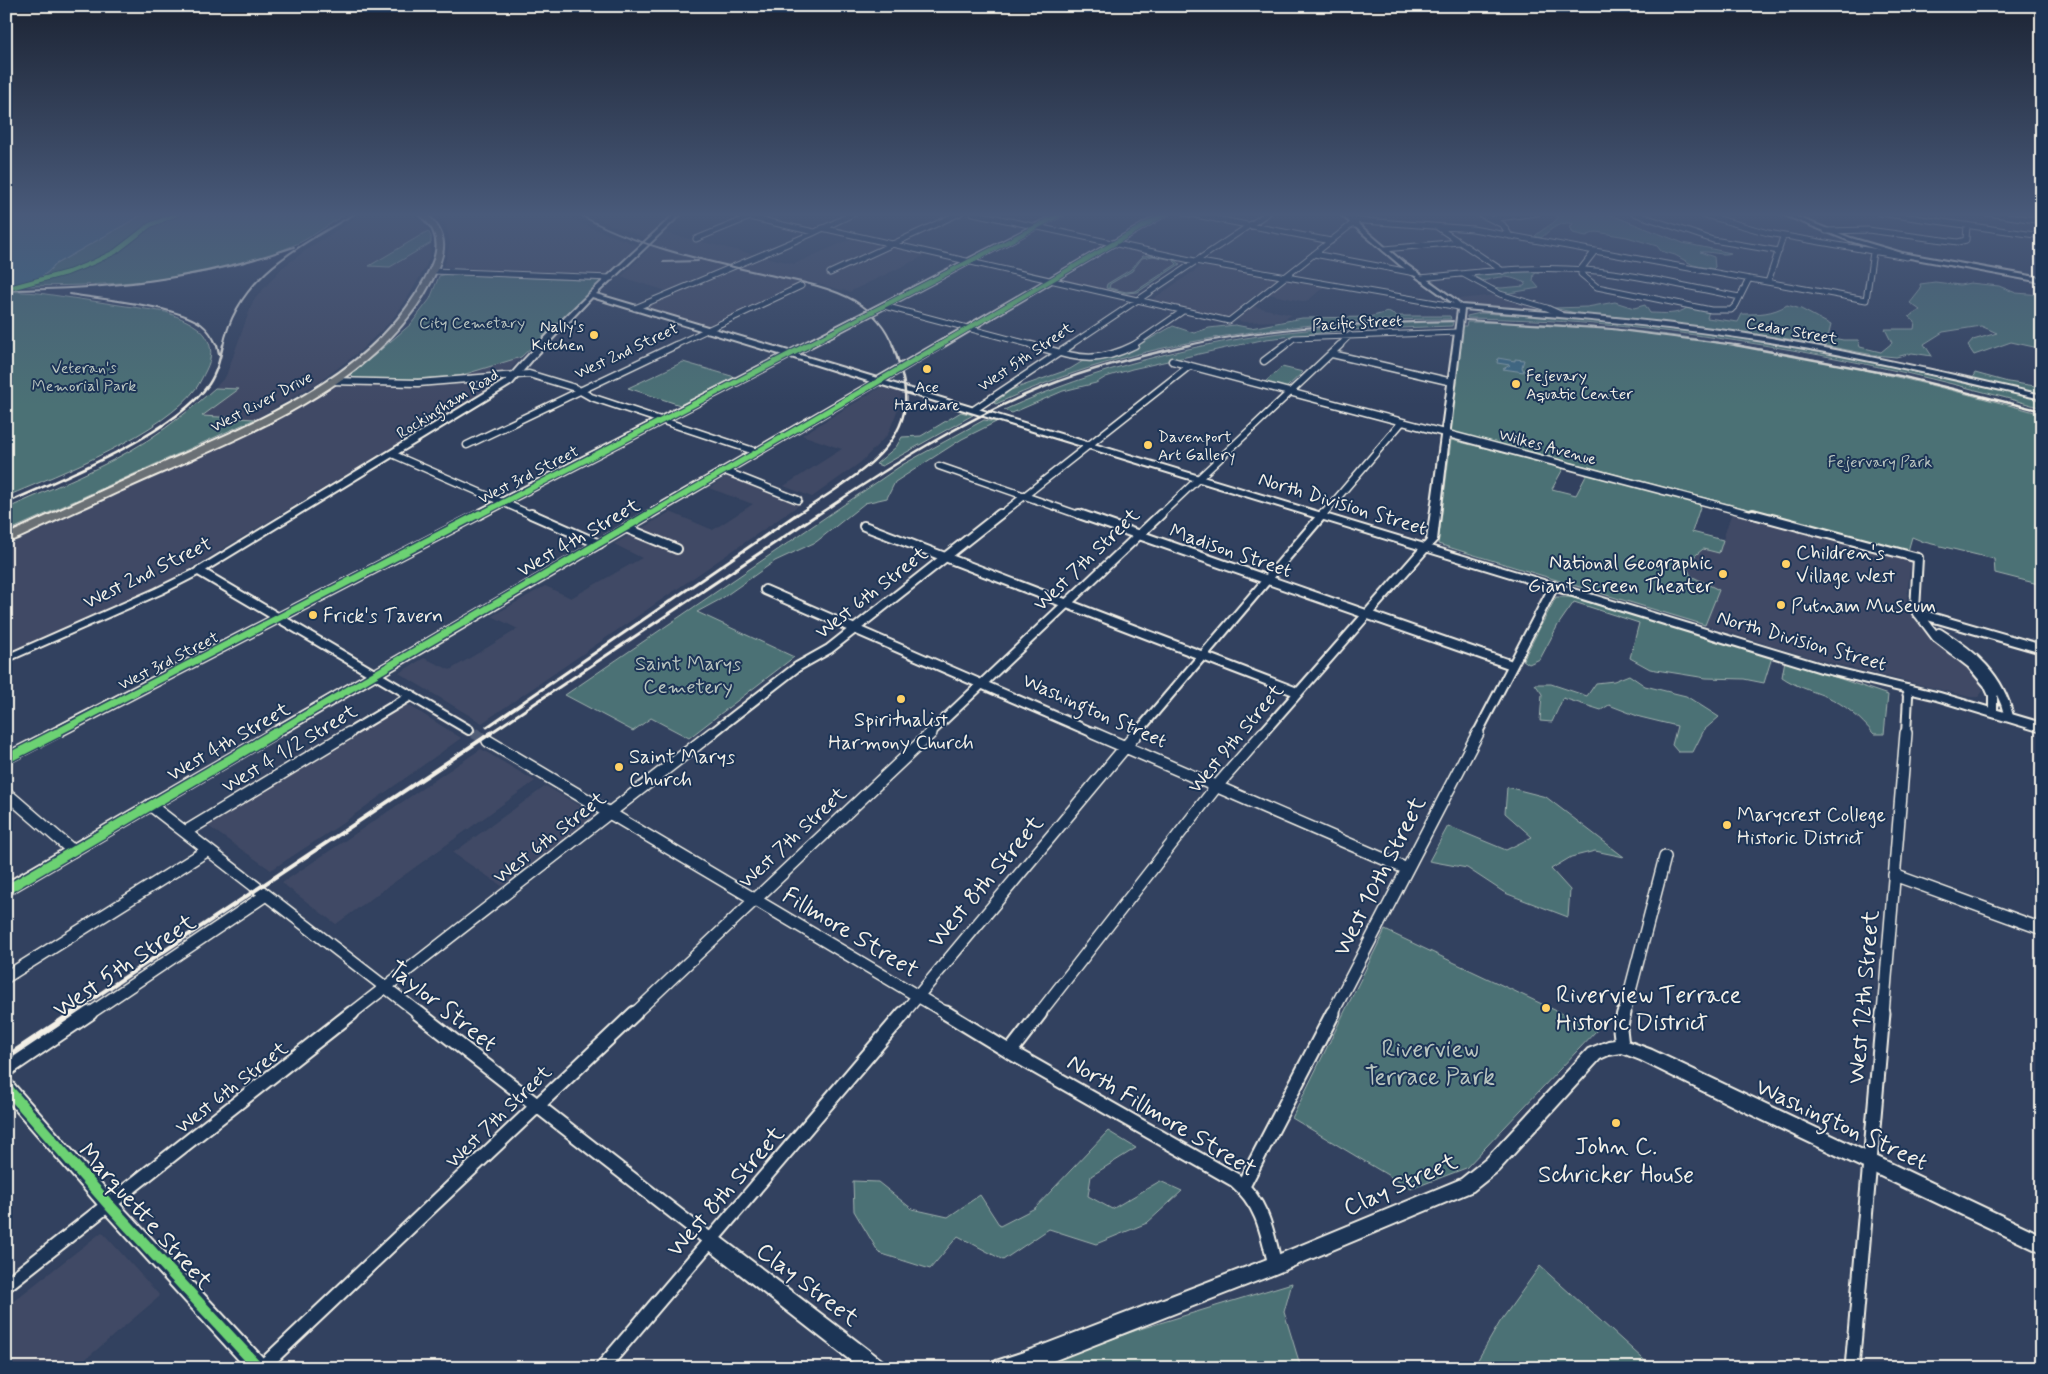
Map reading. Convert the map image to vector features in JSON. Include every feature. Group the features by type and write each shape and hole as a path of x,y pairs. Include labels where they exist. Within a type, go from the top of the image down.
{"main road":[{"name":"West River Drive","path":"6,539 262,421 331,381 363,358 389,334 413,308 430,277"},
{"name":"West 3rd Street","path":"6,759 939,277"},
{"name":"West 4th Street","path":"6,890 1056,277"},
{"name":"North Division Street","path":"789,354 1825,669 1993,712 2042,728"}],"street":[{"path":"589,277 611,278"},
{"path":"635,308 708,277"},
{"path":"1032,277 1229,321 1285,277"},
{"name":"West 5th Street","path":"975,409 1171,277"},
{"name":"Cedar Street","path":"1286,277 1459,307 1560,314 1670,325 1758,338 1887,362 2042,397"},
{"path":"1422,278 1431,277"},
{"path":"1468,277 1479,285 1500,294 1560,314"},
{"path":"1583,277 1597,287 1722,311 1731,310 1736,305 1749,279"},
{"path":"1636,277 1740,297"},
{"path":"1739,277 1866,300 1869,277"},
{"path":"1768,282 1770,277"},
{"path":"2025,277 2042,280"},
{"name":"Rockingham Road","path":"298,510 509,382 535,352 611,278"},
{"path":"1422,278 1440,290 1459,307"},
{"name":"West 2nd Street","path":"467,445 801,286"},
{"name":"North Division Street","path":"591,296 789,354"},
{"path":"884,306 1061,352 1092,358 1129,348 1145,340 1183,312"},
{"name":"West 9th Street","path":"1010,1052 1216,787 1297,692 1432,540 1461,314 1459,307"},
{"name":"Pacific Street","path":"1264,361 1294,338 1458,332"},
{"name":"West 7th Street","path":"260,1368 1350,335"},
{"path":"1332,354 1452,382"},
{"name":"Wilkes Avenue","path":"1172,361 1918,558"},
{"name":"West 6th Street","path":"6,1285 608,813 796,667 829,649 1188,366"},
{"path":"331,381 418,382 529,374 591,397 757,452"},
{"name":"West 8th Street","path":"602,1368 813,1122 1125,747 1402,422"},
{"path":"392,454 599,544"},
{"name":"Madison Street","path":"939,466 1512,665"},
{"path":"725,471 798,500"},
{"name":"West 2nd Street","path":"6,659 159,591 199,571 298,510"},
{"path":"864,526 1297,692"},
{"path":"626,528 677,550"},
{"path":"1918,558 1914,606 1917,613 1936,637 1972,664 1988,684 1993,695 1993,712"},
{"path":"199,571 469,730"},
{"name":"West 10th Street","path":"1243,1186 1554,586"},
{"name":"Washington Street","path":"765,590 1408,869"},
{"path":"1917,613 2042,649"},
{"path":"1930,628 1954,624"},
{"path":"1930,628 1964,649 1996,680 2004,693 2009,717"},
{"name":"West 12th Street","path":"1852,1368 1903,782 1908,696 1906,689"},
{"name":"West 4 1/2 Street","path":"185,832 412,695"},
{"name":"Fillmore Street","path":"488,741 1010,1052"},
{"path":"6,793 73,850"},
{"name":"Taylor Street","path":"150,806 710,1240"},
{"path":"6,977 208,850"},
{"path":"1622,1046 1620,1029 1665,857"},
{"path":"1894,875 2042,929"},
{"name":"West 5th Street","path":"6,1070 266,895"},
{"name":"Washington Street","path":"1622,1046 1646,1055 2042,1244"},
{"name":"Clay Street","path":"1003,1368 1033,1359 1275,1265 1466,1185 1492,1165 1594,1054 1608,1048 1622,1046"},
{"name":"North Fillmore Street","path":"1010,1052 1243,1186 1259,1205 1275,1265"},
{"name":"Marquette Street","path":"6,1088 109,1205 260,1368"},
{"name":"Clay Street","path":"710,1240 876,1368"}],"shaded area":[{"path":"6,277 40,277 26,283 6,288"},
{"path":"274,277 420,277 391,321 360,351 321,381 255,419 201,416 238,389 215,388 226,376 253,301"},
{"path":"621,277 880,277 849,292 807,281 709,326 643,306 674,293"},
{"path":"1067,277 1161,277 1132,297 1061,281"},
{"path":"1185,277 1272,277 1325,286 1306,302 1259,292 1243,304 1292,315 1280,321 1244,322 1150,301"},
{"path":"1497,295 1524,305 1547,310 1546,312 1468,307 1458,299"},
{"path":"521,357 508,372 459,376"},
{"path":"1498,358 1515,361 1515,359 1524,360 1522,367 1524,372 1503,369 1510,365 1497,363"},
{"path":"501,379 492,387 167,582 6,653 6,546 256,429 338,383"},
{"path":"881,387 900,392 901,401 888,434 861,462 812,497 784,486 842,449 802,435"},
{"path":"726,477 802,503 482,723 399,673 424,658 450,670 518,629 492,616 545,586 571,598 642,558 614,544 670,512 713,530 753,504 709,488"},
{"path":"1732,512 1911,558 1906,606 1919,625 1962,661 1978,679 1983,691 1978,697 1970,697 1816,659 1705,625 1719,590 1690,576 1685,564 1703,549 1719,552"},
{"path":"405,703 461,738 337,827 271,870 208,826"},
{"path":"481,749 535,781 336,924 282,883"},
{"path":"546,786 595,815 502,886 453,853"},
{"path":"102,1232 160,1296 75,1368 6,1368 6,1307"}],"green space":[{"path":"41,277 175,277 121,283 12,286"},
{"name":"City Cemetary","path":"439,277 517,277 603,281 521,357 459,376 401,380 354,378 351,375 411,324 430,299"},
{"path":"1122,277 1110,284 1109,288 1126,292 1136,291 1157,277 1160,277 1138,292 1126,293 1106,288 1107,284"},
{"path":"1472,277 1499,277 1484,281 1472,279"},
{"path":"1506,277 1534,277 1533,281 1539,288 1504,294 1484,286 1501,288 1524,286 1526,283"},
{"path":"1935,282 1999,286 2016,293 2042,295 2042,346 2034,347 2011,342 1974,355 1968,346 1973,340 1997,333 1981,326 1943,332 1924,344 1932,356 1912,353 1896,357 1727,330 1576,313 1554,308 1587,307 1615,302 1634,308 1645,305 1650,313 1675,313 1688,307 1709,311 1707,318 1738,322 1742,314 1771,312 1787,305 1801,309 1831,325 1828,337 1858,340 1860,347 1881,352 1892,343 1885,329 1914,329 1915,322 1909,317 1920,310 1910,303 1921,289 1920,284"},
{"name":"Veteran's Memorial Park","path":"6,291 39,293 166,312 192,324 202,331 208,339 210,348 208,366 197,387 182,404 161,420 136,436 82,464 7,496"},
{"path":"1388,312 1396,316 1450,316 1451,319 1335,323 1219,337 1104,363 1049,382 996,404 994,403 1011,390 1070,369 1083,361 1130,350 1173,326 1194,333 1209,328 1235,325 1251,328 1302,318 1369,317"},
{"path":"1480,313 1587,319 1679,328 1843,355 2042,400 2042,408 1876,366 1764,345 1595,324 1467,318 1467,316"},
{"path":"1453,322 1452,326 1346,330 1266,339 1132,369 1106,377 1096,383 1063,391 1012,413 1004,410 1075,381 1111,369 1222,342 1347,326"},
{"name":"Fejervary Park","path":"1467,322 1613,329 1758,348 1901,378 2042,414 2042,585 1995,573 1994,559 1924,542 1912,537 1908,551 1450,431 1463,326 1466,326"},
{"path":"683,362 735,377 680,405 628,388"},
{"path":"1282,367 1303,372 1286,388 1265,382"},
{"path":"1975,373 2008,382 2042,387 2042,393 2020,391 1972,378"},
{"path":"215,388 239,389 202,416 255,419 6,532 6,509 131,450 174,422"},
{"path":"961,412 973,415 882,466 876,464 896,447 902,437 921,436"},
{"name":"Saint Marys Cemetery","path":"984,420 996,422 962,439 895,482 887,498 865,503 816,542 775,561 721,599 697,612 794,657 689,738 651,718 633,731 565,695 902,465"},
{"path":"1451,440 1564,467 1552,489 1576,495 1587,474 1701,504 1692,532 1723,540 1719,553 1703,549 1685,564 1691,576 1719,590 1705,625 1438,544"},
{"path":"1556,597 1571,597 1772,657 1764,683 1744,679 1706,678 1650,669 1630,658 1639,623 1574,602 1558,625 1540,659 1529,664 1523,660"},
{"path":"1785,660 1888,695 1884,734 1874,734 1858,717 1839,703 1782,677"},
{"path":"1629,675 1645,686 1686,696 1719,717 1704,730 1693,752 1678,752 1672,745 1677,726 1640,717 1609,705 1601,710 1563,698 1552,722 1540,721 1542,694 1535,684 1551,684 1587,696 1596,683 1614,681"},
{"path":"1507,787 1546,797 1624,857 1595,851 1571,857 1551,869 1570,890 1568,917 1505,893 1467,868 1429,861 1448,826 1506,850 1532,837 1505,813"},
{"name":"Riverview Terrace Park","path":"1385,930 1597,1030 1466,1168 1411,1189 1292,1118"},
{"path":"1108,1131 1136,1148 1091,1176 1088,1196 1112,1209 1160,1181 1182,1191 1147,1223 1096,1244 1049,1229 1003,1260 958,1236 930,1269 879,1253 854,1211 853,1181 878,1182 912,1209 948,1217 980,1195 1000,1226 1035,1208"},
{"path":"1540,1266 1653,1368 1473,1368 1500,1322"},
{"path":"1292,1283 1284,1312 1301,1368 1029,1368 1140,1329"}],"tunnel":[{"path":"469,730 476,734"},
{"path":"474,733 488,741"}],"railway":[{"path":"6,290 80,288 172,277"},
{"path":"223,346 231,321 242,300 262,277"},
{"path":"779,277 844,295 862,305 883,326 893,346"},
{"path":"70,294 138,304 174,312 201,324 217,346"},
{"path":"1466,320 1612,329 1743,346"},
{"path":"1184,346 1217,339 1284,330 1385,323 1453,321"},
{"path":"217,345 219,354"},
{"path":"6,503 115,453 171,420 193,402 209,384 216,370 223,345"},
{"path":"795,516 863,470 891,440 901,423 905,405 905,390 893,345"},
{"path":"816,516 955,429 1014,400 1062,380 1098,368 1189,345"},
{"path":"1735,345 1900,376 2042,411"},
{"path":"487,727 797,514"},
{"path":"489,734 818,514"},
{"path":"70,1014 491,733"},
{"path":"6,1057 72,1013"}],"cycle path":[{"path":"6,289 50,277"},
{"path":"6,759 939,277"},
{"path":"6,890 1056,277"},
{"path":"6,1087 109,1205 259,1368"}],"place":[{"name":"Nally's Kitchen","path":"594,335"},
{"name":"Ace Hardware","path":"927,369"},
{"name":"Fejevary Aquatic Center","path":"1516,384"},
{"name":"Davenport Art Gallery","path":"1148,445"},
{"name":"Children's Village West","path":"1786,564"},
{"name":"National Geographic Giant Screen Theater","path":"1723,574"},
{"name":"Putnam Museum","path":"1781,605"},
{"name":"Frick's Tavern","path":"313,615"},
{"name":"Spiritualist Harmony Church","path":"901,699"},
{"name":"Saint Marys Church","path":"619,767"},
{"name":"Marycrest College Historic District","path":"1727,825"},
{"name":"Riverview Terrace Historic District","path":"1546,1008"},
{"name":"John C. Schricker House","path":"1616,1123"}]}
